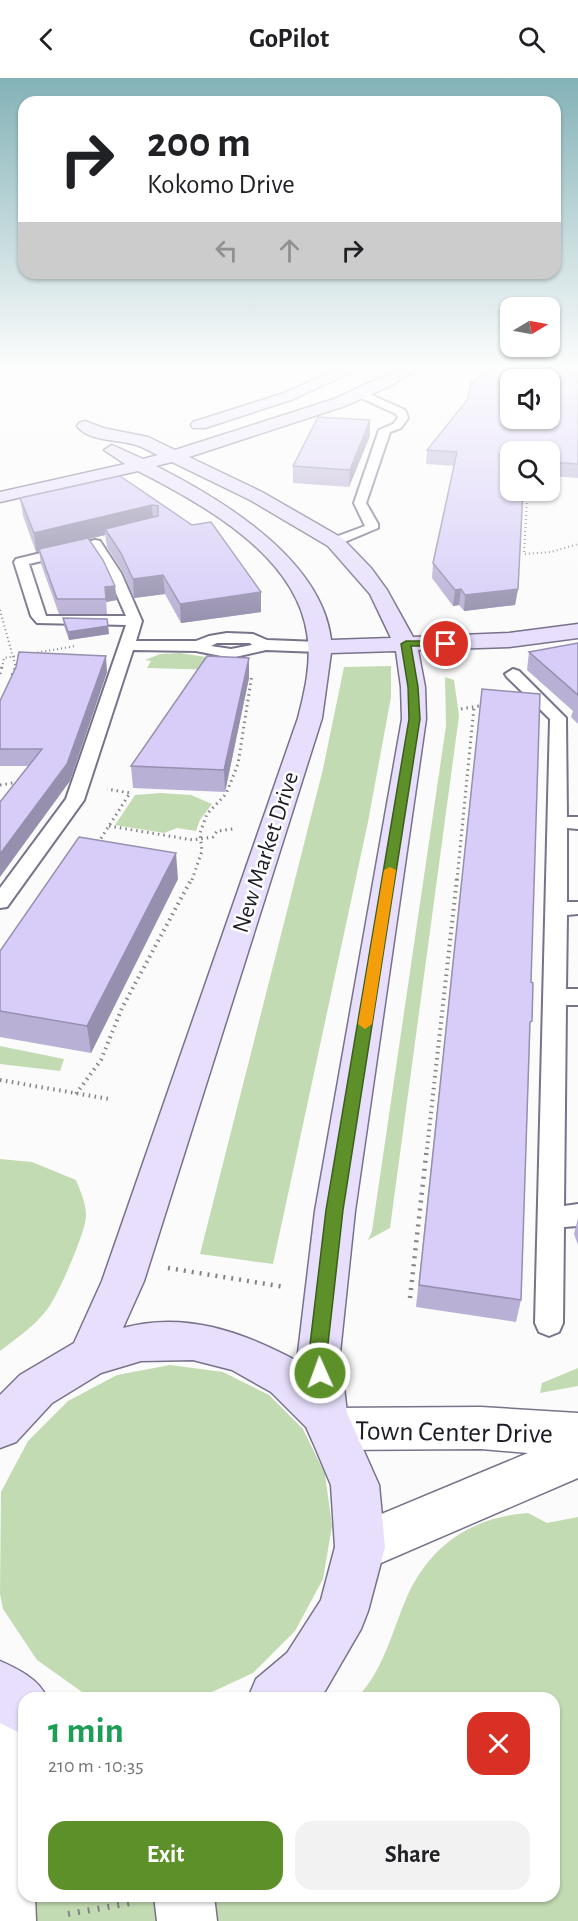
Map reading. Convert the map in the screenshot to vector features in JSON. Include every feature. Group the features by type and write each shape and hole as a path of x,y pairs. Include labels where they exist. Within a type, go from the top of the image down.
{"street":[{"name":"New Market Drive","path":"89,1357 123,1281 310,718 318,684 319,635 307,602 274,551 249,528 195,493 118,453"},
{"name":"New Market Drive","path":"166,453 256,496 335,542 364,572 380,594 406,644 413,687 414,719 334,1210 318,1353 327,1422"},
{"path":"0,497 182,453"},
{"path":"319,646 509,640 578,631"},
{"path":"0,1427 36,1389 89,1357 141,1342 193,1341 242,1353 287,1378 327,1422 355,1485 360,1547 343,1611 306,1671 282,1692"},
{"name":"Town Center Drive","path":"327,1422 481,1428 578,1435"},
{"name":"Town Center Drive","path":"360,1547 578,1455"},
{"path":"6,1921 2,1819 14,1700"}],"lane":[{"path":"335,542 371,528 372,524 360,503 374,453"},
{"path":"0,902 75,800 135,621 100,543 21,562 38,616 51,621 135,621"},
{"path":"127,645 198,646 214,639 227,638 253,639 264,645 319,646"},
{"path":"513,674 558,718 558,756 568,823 566,997 550,1218 549,1323"},
{"path":"558,756 578,757"},
{"path":"550,1218 578,1215"}],"path":[{"path":"527,501 524,554 551,552 578,544"},
{"path":"0,610 17,665 8,684"},
{"path":"0,674 4,658 84,645"},
{"path":"76,1094 101,1060 122,1008 198,868 202,851 200,838 207,814 226,794 238,764 252,673"},
{"path":"461,709 486,705"},
{"path":"410,1298 467,792 474,707"},
{"path":"108,826 193,840 233,829"},
{"path":"0,1080 109,1100"},
{"path":"155,1266 289,1287"},
{"path":"68,1914 171,1906"}],"green space":[{"path":"180,653 219,659 217,670 147,668 151,661 145,660 160,654"},
{"path":"391,666 391,697 368,822 273,1264 200,1254 323,769 344,667"},
{"path":"445,677 454,680 459,716 390,1228 368,1240 372,1231 446,726"},
{"path":"160,793 191,795 212,804 200,820 196,831 177,828 164,833 115,825 135,795"},
{"path":"0,1046 64,1059 60,1071 0,1064"},
{"path":"0,1159 32,1162 76,1180 84,1202 86,1216 76,1250 51,1304 36,1322 0,1351"},
{"path":"170,1365 223,1372 269,1395 303,1429 325,1474 332,1526 323,1579 295,1631 253,1673 212,1692 82,1692 37,1660 3,1609 0,1594 1,1492 28,1441 68,1401 117,1375"},
{"path":"578,1368 578,1386 540,1393 542,1383"},
{"path":"528,1513 547,1523 578,1517 578,1921 0,1921 0,1756 18,1861 18,1902 560,1902 560,1692 362,1692 374,1675 406,1599 427,1564 454,1538 470,1528 507,1516"}],"building":[{"path":"300,453 357,453 350,470 293,466"},
{"path":"457,453 500,453 500,501 522,501 518,589 465,595 461,589 455,590 433,563"},
{"path":"560,453 578,453 578,464 560,463"},
{"path":"120,476 192,525 211,522 261,592 180,604 163,575 133,579 121,553 105,529 158,516 158,506 152,505 34,533 20,498"},
{"path":"88,538 103,560 115,586 105,587 106,599 57,599 39,549"},
{"path":"63,618 107,619 108,626 68,632"},
{"path":"578,643 578,695 529,652"},
{"path":"19,652 106,656 67,764 0,854 0,802 42,749 0,749 0,701 16,667"},
{"path":"207,656 249,658 224,770 131,766"},
{"path":"482,689 540,694 531,982 533,983 532,1021 530,1022 521,1300 419,1285"},
{"path":"79,837 176,853 87,1026 0,1011 0,951"}],"slow traffic":[{"path":"365,1024 390,870"}],"route":[{"path":"320,1373 318,1353 334,1210 414,719 413,687 406,644 446,644"}]}
